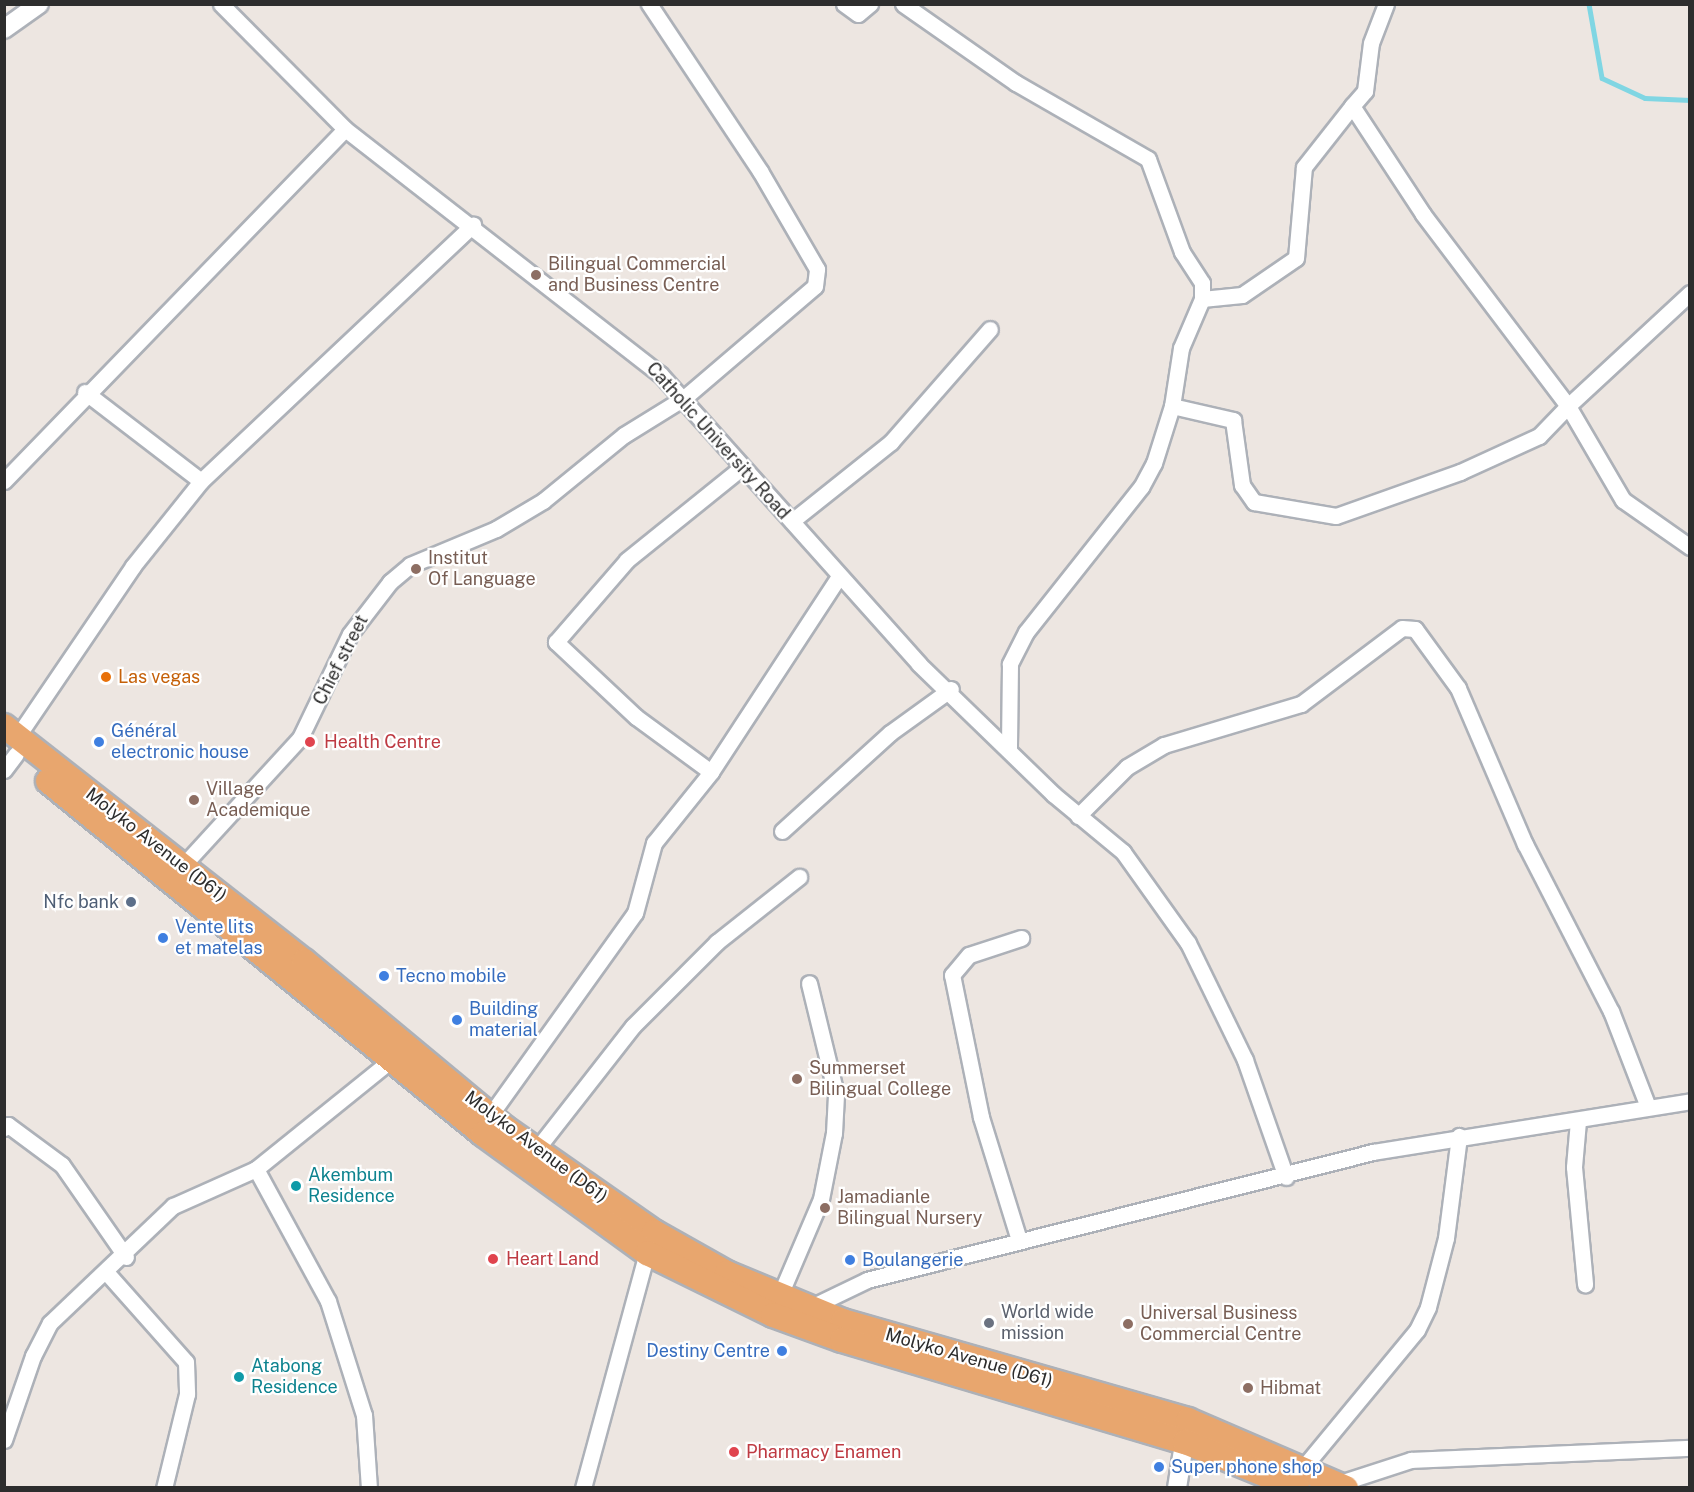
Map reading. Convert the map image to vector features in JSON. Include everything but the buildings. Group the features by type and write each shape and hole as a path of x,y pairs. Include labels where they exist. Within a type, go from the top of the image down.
{"highway":[{"name":"Molyko Avenue (D61)","path":"9,746 536,1150 654,1232 809,1308 1186,1431"},
{"name":"Molyko Avenue (D61)","path":"177,873 391,1060 524,1167 648,1253 773,1315 842,1340 1186,1431"},
{"path":"1186,1431 1299,1478 1342,1486"}],"street":[{"path":"4,29 39,4"},
{"name":"Catholic University Road","path":"221,4 345,129 604,326 684,398 741,468 792,521 838,578 920,664 951,688 1078,816 1136,866 1188,943 1248,1069 1286,1177"},
{"name":"Chief street","path":"177,873 300,738 350,633 390,582 410,565 496,529 543,501 624,435 684,398 784,314 818,278 760,171 649,4"},
{"path":"844,4 858,14 870,4"},
{"path":"903,4 1016,83 1148,159 1182,252 1202,283 1202,299 1181,348 1172,406 1141,487 1026,632 1010,664 1009,748"},
{"path":"1202,299 1242,295 1296,258 1304,167 1365,91 1371,43 1386,4"},
{"path":"1352,106 1423,214 1568,406 1623,500 1689,547"},
{"path":"4,481 85,392 199,285 345,129"},
{"path":"9,746 127,573 201,481 473,225"},
{"path":"1172,406 1233,420 1242,485 1254,501 1336,516 1460,472 1539,436 1689,293"},
{"path":"792,521 891,442 990,329"},
{"path":"85,392 201,481"},
{"path":"711,772 636,717 556,642 627,560 741,468"},
{"path":"491,1114 635,913 654,843 711,772 838,578"},
{"path":"1078,816 1127,767 1164,745 1301,704 1402,628 1415,629 1458,688 1525,844 1611,1011 1648,1107"},
{"path":"782,831 890,732 951,688"},
{"path":"536,1150 633,1026 717,942 799,877"},
{"path":"1019,1240 981,1117 952,975 969,955 1021,938"},
{"path":"780,1295 821,1199 834,1133 836,1094 809,983"},
{"path":"4,1440 33,1356 50,1323 126,1257 174,1206 256,1169 391,1060"},
{"path":"809,1308 867,1280 1019,1240 1286,1177 1373,1152 1459,1136 1578,1121 1689,1101"},
{"path":"1578,1121 1574,1167 1585,1284"},
{"path":"4,1128 8,1125 62,1164 126,1257"},
{"path":"1299,1478 1417,1330 1428,1307 1446,1238 1459,1136"},
{"path":"256,1169 328,1301 364,1415 369,1488"},
{"path":"583,1488 648,1253"},
{"path":"107,1273 186,1362 187,1394 164,1488"},
{"path":"1177,1488 1186,1431"},
{"path":"1342,1486 1411,1460 1689,1448"}],"waterway":[{"path":"1589,4 1602,78 1645,98 1690,100"}],"place":[{"name":"Bilingual Commercial and Business Centre","path":"536,275"},
{"name":"Institut Of Language","path":"416,569"},
{"name":"Las vegas","path":"106,677"},
{"name":"Général electronic house","path":"99,742"},
{"name":"Health Centre","path":"310,742"},
{"name":"Village Academique","path":"194,800"},
{"name":"Nfc bank","path":"131,902"},
{"name":"Vente lits et matelas","path":"163,938"},
{"name":"Tecno mobile","path":"384,976"},
{"name":"Building material","path":"457,1020"},
{"name":"Summerset Bilingual College","path":"797,1079"},
{"name":"Akembum Residence","path":"296,1186"},
{"name":"Jamadianle Bilingual Nursery","path":"825,1208"},
{"name":"Heart Land","path":"493,1259"},
{"name":"Boulangerie","path":"850,1260"},
{"name":"World wide mission","path":"989,1323"},
{"name":"Universal Business Commercial Centre","path":"1128,1324"},
{"name":"Destiny Centre","path":"782,1351"},
{"name":"Atabong Residence","path":"239,1377"},
{"name":"Hibmat","path":"1248,1388"},
{"name":"Pharmacy Enamen","path":"734,1452"},
{"name":"Super phone shop","path":"1159,1467"}]}
